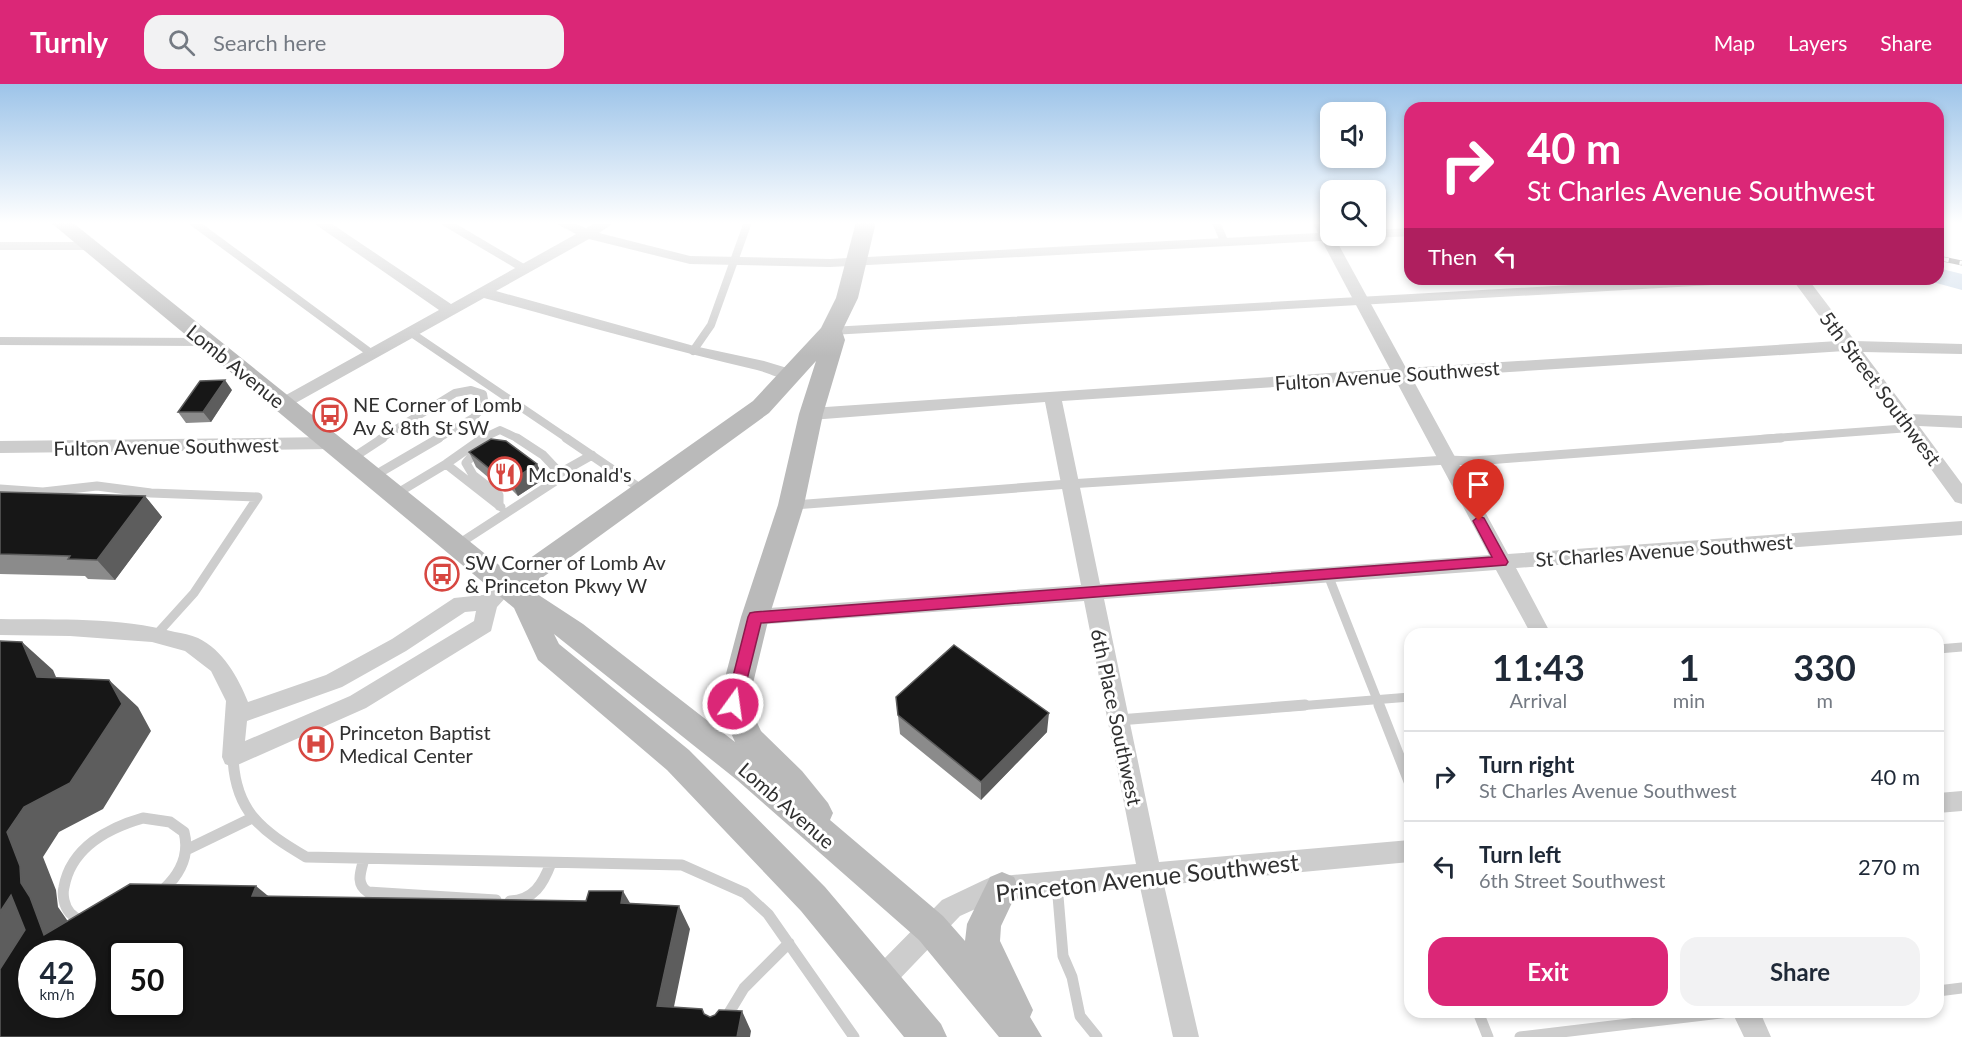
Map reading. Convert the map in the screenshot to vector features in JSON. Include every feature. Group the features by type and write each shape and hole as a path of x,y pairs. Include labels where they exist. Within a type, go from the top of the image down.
{"main road":[{"name":"Lomb Avenue","path":"114,266 517,594 573,632 748,770 931,928 1023,1037"},
{"path":"517,594 644,491 761,407 831,331 848,298 857,266"},
{"path":"831,331 834,340 812,414 791,505 755,617 733,704 750,740 791,781 859,866"},
{"name":"Lomb Avenue","path":"517,594 548,652 678,760 813,899 928,1037"},
{"path":"1002,888 984,924 982,943 993,969 1032,1037"}],"street":[{"path":"385,266 450,310"},
{"path":"283,404 526,266"},
{"path":"1345,266 1361,301 1538,628"},
{"name":"5th Street Southwest","path":"1804,285 1962,497"},
{"path":"481,292 693,351 764,366 791,375"},
{"name":"Fulton Avenue Southwest","path":"812,414 1052,396 1849,346 1962,349"},
{"name":"6th Place Southwest","path":"1052,396 1150,876 1186,1037"},
{"path":"1907,424 1962,422"},
{"name":"Fulton Avenue Southwest","path":"0,447 332,444"},
{"name":"St Charles Avenue Southwest","path":"755,617 1962,528"},
{"path":"236,716 334,681 399,645 461,604 487,603 517,594"},
{"path":"0,627 70,628 156,635 190,644 218,665 237,701 233,758 375,692 484,625 487,603"},
{"path":"363,665 375,692"},
{"path":"1944,802 1962,801"},
{"name":"Princeton Avenue Southwest","path":"881,980 951,908 991,889 1404,852"},
{"path":"1748,1018 1758,1037"}],"lane":[{"path":"253,266 372,354"},
{"path":"693,351 711,325 732,266"},
{"path":"831,331 1642,285"},
{"path":"410,332 644,491"},
{"path":"0,340 208,342"},
{"path":"351,459 455,393 471,390 483,394 485,405 473,418 372,477"},
{"path":"791,505 1070,484 1447,460 1474,461 1907,424"},
{"path":"395,495 446,464 479,439 500,430 546,458 560,473"},
{"path":"495,444 472,456 466,463 473,475 499,495 503,509"},
{"path":"521,453 546,458"},
{"path":"457,545 503,509 554,482 560,473 592,456"},
{"path":"446,464 503,509"},
{"path":"0,489 43,492 97,486 151,493 258,497 194,593 156,635"},
{"path":"1328,575 1404,769"},
{"path":"1944,648 1962,647"},
{"path":"1119,720 1404,698"},
{"path":"233,758 241,806 267,834 306,857 682,866 745,893 768,914 854,1037"},
{"path":"143,818 162,818 177,824 186,834 188,849 184,865 173,882 158,898 138,912 117,920 97,923 80,921 68,913 62,900 63,884 70,867 84,850 102,835 123,824 143,818"},
{"path":"188,849 252,818"},
{"path":"364,859 358,880 368,892 514,901 528,897 540,889 551,863"},
{"path":"1057,882 1063,956 1072,977 1080,1016 1096,1037"},
{"path":"721,1029 729,1008 739,993 789,943"},
{"path":"1944,990 1962,988"},
{"path":"1480,1018 1488,1037"},
{"path":"1520,1037 1680,1018"}],"building":[{"path":"225,380 203,412 178,412 200,381"},
{"path":"491,439 506,441 537,464 511,481 501,471 496,474 469,452"},
{"path":"0,492 145,496 97,560 68,559 70,556 0,554"},
{"path":"0,641 22,642 37,677 109,680 122,704 70,783 24,807 7,832 20,866 21,883 30,897 44,935 130,884 256,886 252,896 586,901 589,891 623,891 621,903 679,906 657,1006 702,1009 704,1014 710,1017 719,1010 742,1011 737,1037 0,1037 0,969 18,941 18,1018 96,1018 96,940 19,940 25,930 11,895 0,912"},
{"path":"954,645 1049,713 981,782 898,715 896,697"}],"waterway":[{"path":"1944,278 1962,282"}],"place":[{"name":"NE Corner of Lomb Av & 8th St SW","path":"330,415"},
{"name":"McDonald's","path":"505,474"},
{"name":"SW Corner of Lomb Av & Princeton Pkwy W","path":"442,574"},
{"name":"Princeton Baptist Medical Center","path":"316,744"}],"route":[{"path":"733,704 755,617 1501,562 1479,521"}]}
